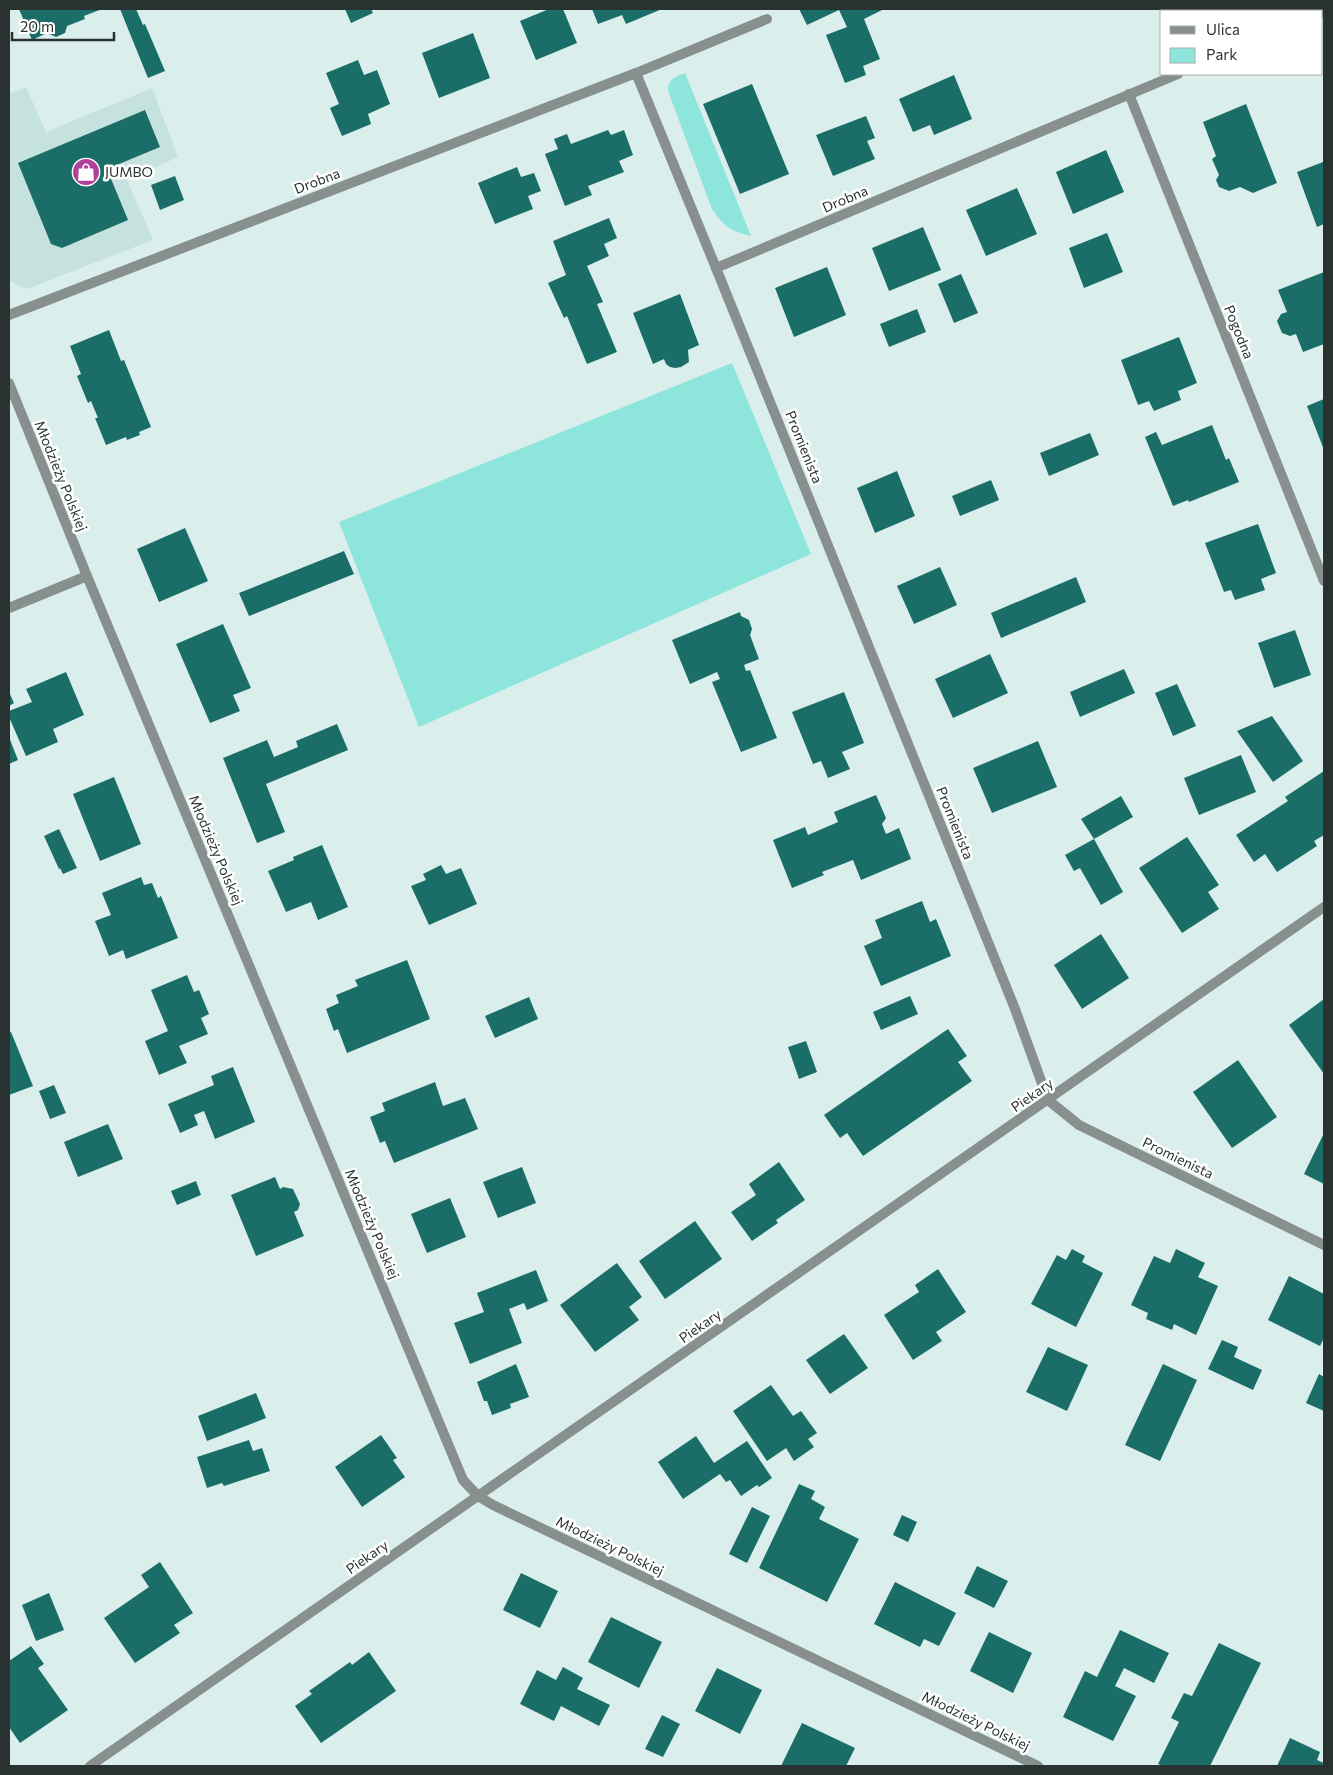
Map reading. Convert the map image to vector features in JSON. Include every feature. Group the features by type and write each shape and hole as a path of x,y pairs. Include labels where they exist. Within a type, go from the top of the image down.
{"street":[{"name":"Drobna","path":"9,315 636,73 767,19"},
{"path":"636,73 716,268"},
{"name":"Drobna","path":"716,268 1176,75"},
{"name":"Pogodna","path":"1129,94 1324,581"},
{"name":"Promienista","path":"716,268 1015,1009 1048,1100 1079,1125 1324,1245"},
{"name":"Młodzieży Polskiej","path":"9,383 87,576 463,1480 478,1496 493,1505 1038,1766"},
{"path":"9,608 87,576"},
{"name":"Piekary","path":"90,1766 1324,907"}],"shaded area":[{"path":"26,87 46,132 152,88 178,157 127,180 153,240 27,289 9,281 9,94"}],"green space":[{"path":"685,73 751,236 728,227 712,209 668,91 671,81"},
{"path":"732,363 811,554 419,727 339,522"}],"building":[{"path":"19,9 102,9 84,16 85,19 67,26 65,33 56,37 47,33 32,40"},
{"path":"120,9 136,9 143,25 145,24 165,71 148,78"},
{"path":"345,9 371,9 373,13 351,23"},
{"path":"549,9 563,9 577,43 536,60 520,21"},
{"path":"592,9 662,9 626,24 622,15 598,24"},
{"path":"799,9 884,9 864,19 880,59 863,66 866,75 845,83 826,35 847,27 839,10 807,25"},
{"path":"473,33 490,78 439,98 422,53"},
{"path":"358,60 364,75 377,70 390,104 368,114 371,124 342,136 330,108 339,104 326,73"},
{"path":"954,75 972,119 934,135 930,125 913,132 899,99"},
{"path":"752,84 789,174 740,194 703,104"},
{"path":"1246,104 1277,183 1253,193 1240,187 1229,191 1219,187 1216,180 1219,175 1212,159 1216,156 1203,122"},
{"path":"145,110 160,147 107,169 128,220 62,248 51,244 18,163"},
{"path":"866,116 875,138 867,141 875,159 833,176 816,135"},
{"path":"608,130 611,135 624,130 633,155 619,161 624,172 588,186 592,195 565,206 545,154 558,149 554,139 567,134 571,144"},
{"path":"1106,150 1124,192 1073,214 1056,172"},
{"path":"1323,162 1324,224 1317,227 1297,172"},
{"path":"517,167 521,177 534,173 541,191 528,196 533,209 495,224 478,183"},
{"path":"175,176 184,200 160,210 151,185"},
{"path":"1017,188 1037,234 986,256 966,210"},
{"path":"609,218 617,238 604,244 609,256 587,266 603,302 597,304 617,352 587,364 567,316 564,318 548,283 566,275 553,241"},
{"path":"923,227 941,270 889,291 872,248"},
{"path":"1107,233 1123,272 1084,288 1069,248"},
{"path":"827,267 846,315 794,337 775,288"},
{"path":"1324,272 1324,344 1303,352 1296,334 1290,336 1282,333 1277,321 1281,314 1287,312 1278,290"},
{"path":"961,274 978,313 954,323 938,284"},
{"path":"680,294 699,345 688,350 689,362 681,367 670,367 664,359 653,364 633,313"},
{"path":"917,309 926,332 889,347 880,324"},
{"path":"109,330 121,361 124,360 151,427 139,432 140,435 127,440 126,437 106,445 95,418 98,418 91,401 88,403 77,376 81,374 70,346"},
{"path":"1179,337 1197,383 1178,391 1181,400 1154,411 1149,401 1138,405 1121,360"},
{"path":"1324,399 1324,450 1307,406"},
{"path":"1212,425 1226,460 1229,458 1239,482 1189,502 1188,500 1173,506 1145,437 1156,432 1162,445"},
{"path":"1090,433 1099,455 1049,476 1040,453"},
{"path":"897,471 915,516 875,533 857,488"},
{"path":"991,480 999,500 960,516 952,496"},
{"path":"1258,524 1276,573 1261,579 1265,590 1235,600 1231,590 1224,592 1205,543"},
{"path":"185,528 208,581 159,602 137,549"},
{"path":"344,551 354,574 249,616 239,593"},
{"path":"940,567 957,605 914,624 897,586"},
{"path":"1076,577 1086,602 1001,638 991,613"},
{"path":"740,612 741,616 749,620 752,629 750,635 759,659 744,665 746,671 750,670 777,738 741,752 712,682 720,679 717,672 690,684 672,640"},
{"path":"223,624 251,688 233,695 240,711 210,723 176,644"},
{"path":"1295,630 1311,675 1274,688 1258,643"},
{"path":"990,654 1008,693 953,718 935,679"},
{"path":"1124,669 1135,693 1080,717 1070,692"},
{"path":"66,672 84,715 53,729 58,742 26,756 9,717 9,711 32,702 26,689"},
{"path":"1177,684 1196,726 1173,736 1155,693"},
{"path":"9,692 14,703 9,706"},
{"path":"844,692 864,743 842,752 850,769 828,778 821,761 813,764 792,712"},
{"path":"1272,716 1303,761 1273,782 1237,731"},
{"path":"337,724 348,750 266,784 285,832 257,843 223,758 267,740 274,757 298,747 296,741"},
{"path":"9,737 18,760 9,764"},
{"path":"1038,741 1057,787 992,813 973,768"},
{"path":"1241,755 1256,792 1199,815 1184,778"},
{"path":"1324,771 1324,835 1314,841 1317,846 1277,872 1265,854 1254,862 1236,835 1288,801 1285,797"},
{"path":"114,777 141,844 100,861 73,794"},
{"path":"876,795 886,818 882,824 886,834 899,828 911,859 861,880 853,860 822,872 824,875 792,888 773,840 805,827 808,835 838,822 834,812"},
{"path":"1121,796 1133,817 1094,839 1081,819"},
{"path":"59,829 77,868 63,874 44,836"},
{"path":"1187,837 1219,885 1208,892 1219,909 1182,933 1139,868"},
{"path":"1094,839 1123,892 1101,905 1080,868 1074,871 1065,855"},
{"path":"322,845 348,907 318,920 311,902 286,912 268,871 294,860 293,857"},
{"path":"441,865 446,874 461,868 477,904 429,925 411,886 426,880 423,874"},
{"path":"141,877 144,885 152,883 158,898 161,896 178,938 126,959 123,950 109,956 95,921 111,915 102,893"},
{"path":"922,901 930,922 936,919 951,956 881,986 864,946 882,938 875,920"},
{"path":"1101,934 1129,978 1082,1009 1054,965"},
{"path":"407,960 430,1019 347,1053 338,1029 334,1031 326,1009 339,1003 336,995 358,986 355,980"},
{"path":"187,975 194,992 199,990 209,1014 201,1018 208,1034 179,1046 187,1063 159,1075 145,1041 168,1031 151,990"},
{"path":"910,996 918,1014 881,1030 873,1012"},
{"path":"529,997 538,1019 495,1038 485,1016"},
{"path":"1324,999 1324,1074 1289,1025"},
{"path":"948,1029 967,1056 958,1062 972,1081 863,1156 847,1133 840,1138 824,1115"},
{"path":"11,1032 33,1086 9,1095 9,1033"},
{"path":"806,1041 817,1072 799,1079 788,1047"},
{"path":"1238,1060 1277,1117 1232,1148 1193,1092"},
{"path":"233,1067 255,1122 215,1139 204,1111 194,1115 198,1125 180,1133 168,1104 214,1085 211,1076"},
{"path":"435,1082 443,1106 465,1098 478,1129 394,1163 385,1141 380,1143 370,1117 385,1111 382,1103"},
{"path":"54,1085 66,1113 50,1119 39,1091"},
{"path":"108,1124 123,1159 78,1177 64,1142"},
{"path":"1324,1133 1324,1184 1304,1174"},
{"path":"779,1162 805,1200 776,1220 778,1223 752,1241 731,1212 756,1195 749,1184"},
{"path":"522,1167 536,1203 498,1218 483,1182"},
{"path":"275,1177 280,1189 283,1187 293,1189 300,1204 298,1210 294,1212 304,1236 256,1256 231,1195"},
{"path":"196,1181 201,1195 177,1205 171,1191"},
{"path":"450,1198 466,1237 427,1253 411,1214"},
{"path":"695,1221 722,1259 665,1299 639,1261"},
{"path":"1072,1249 1085,1256 1082,1262 1103,1273 1076,1327 1031,1304 1057,1255 1066,1260"},
{"path":"1176,1249 1205,1263 1198,1277 1218,1286 1196,1335 1174,1324 1172,1330 1146,1319 1148,1313 1131,1305 1154,1256 1170,1263"},
{"path":"617,1263 642,1297 629,1307 639,1320 595,1352 560,1305"},
{"path":"938,1269 966,1312 936,1332 942,1341 913,1360 884,1315 919,1292 915,1285"},
{"path":"536,1270 548,1301 527,1310 524,1303 509,1309 522,1343 470,1364 454,1323 484,1312 477,1293"},
{"path":"1289,1276 1324,1294 1324,1338 1320,1346 1268,1320"},
{"path":"844,1334 868,1368 830,1394 806,1360"},
{"path":"1222,1340 1238,1347 1234,1357 1262,1370 1253,1390 1208,1369"},
{"path":"1048,1347 1088,1365 1067,1411 1026,1392"},
{"path":"516,1364 529,1397 510,1404 511,1408 492,1415 477,1382"},
{"path":"1163,1364 1197,1380 1160,1461 1125,1445"},
{"path":"1319,1374 1324,1377 1324,1411 1306,1403"},
{"path":"771,1385 793,1416 801,1411 817,1433 808,1439 814,1447 794,1461 786,1448 767,1461 733,1411"},
{"path":"256,1393 266,1418 207,1441 198,1416"},
{"path":"381,1435 397,1458 393,1460 405,1477 362,1507 335,1467"},
{"path":"696,1436 714,1463 747,1441 772,1478 741,1496 730,1480 726,1482 720,1474 683,1499 658,1462"},
{"path":"249,1440 253,1451 262,1448 270,1471 224,1486 222,1483 207,1488 197,1457"},
{"path":"799,1484 815,1491 811,1499 825,1507 819,1519 859,1539 827,1602 759,1568"},
{"path":"752,1507 770,1516 747,1563 729,1554"},
{"path":"902,1515 917,1522 908,1542 893,1535"},
{"path":"160,1562 193,1613 174,1625 180,1633 135,1663 104,1618 149,1587 141,1575"},
{"path":"977,1566 1008,1581 994,1608 964,1593"},
{"path":"521,1573 558,1591 540,1628 503,1610"},
{"path":"895,1582 956,1613 939,1646 924,1639 920,1647 874,1624"},
{"path":"49,1593 64,1630 36,1641 22,1605"},
{"path":"611,1617 662,1642 639,1688 588,1662"},
{"path":"1120,1630 1169,1653 1154,1683 1124,1668 1115,1686 1136,1696 1113,1741 1063,1717 1085,1671 1097,1677"},
{"path":"989,1632 1032,1653 1013,1693 970,1671"},
{"path":"1219,1643 1261,1663 1210,1766 1164,1766 1158,1764 1179,1722 1171,1718 1184,1693 1192,1696"},
{"path":"31,1646 44,1664 38,1668 68,1710 20,1743 9,1727 9,1661"},
{"path":"369,1652 396,1691 321,1743 295,1706 312,1694 309,1691 350,1662 352,1665"},
{"path":"563,1667 583,1678 577,1689 610,1705 599,1726 561,1706 554,1721 520,1704 537,1670 556,1680"},
{"path":"717,1668 762,1690 740,1734 695,1711"},
{"path":"662,1715 680,1724 663,1757 645,1749"},
{"path":"802,1723 855,1748 846,1766 781,1766"},
{"path":"1290,1738 1320,1752 1317,1760 1324,1763 1324,1766 1277,1766"}],"place":[{"name":"JUMBO","path":"86,172"}]}
